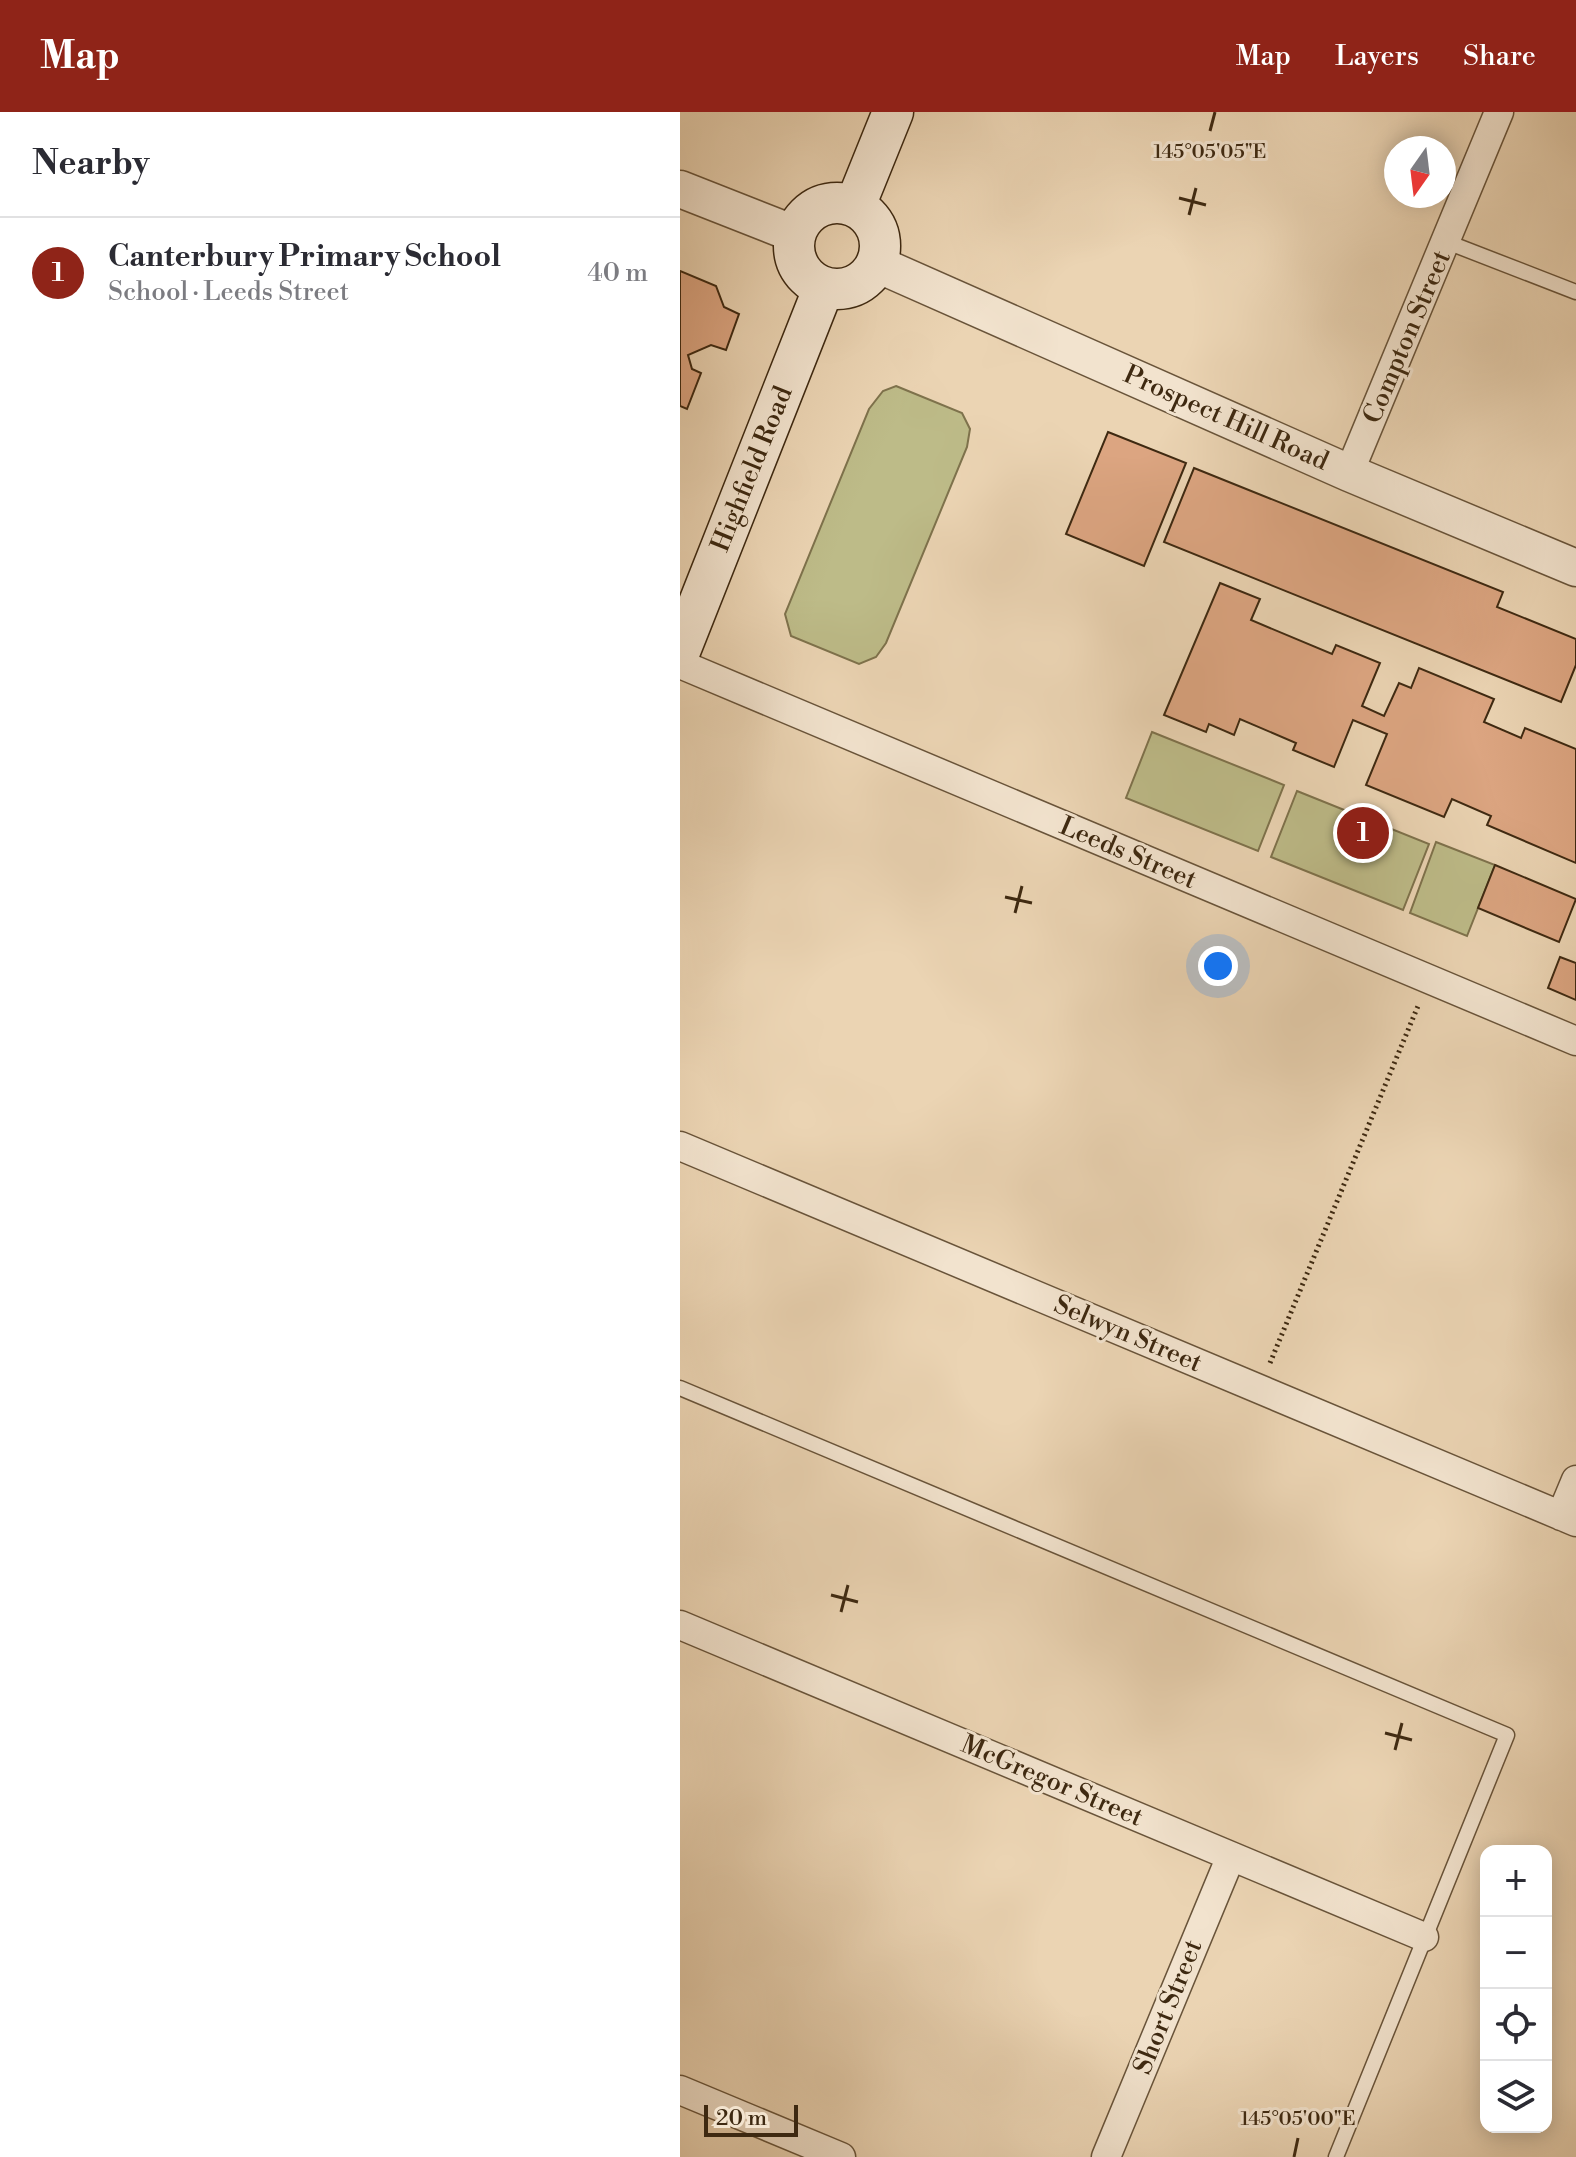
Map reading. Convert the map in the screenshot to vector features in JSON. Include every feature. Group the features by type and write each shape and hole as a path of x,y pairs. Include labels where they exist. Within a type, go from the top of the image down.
{"main road":[{"path":"855,206 893,112"},
{"path":"837,203 855,206 879,233 877,264 869,276 856,286 836,290 824,287 808,279 797,263 794,248 797,235 806,217 822,206 837,203"},
{"name":"Highfield Road","path":"680,651 824,287"}],"street":[{"name":"Compton Street","path":"1349,473 1499,112"},
{"path":"680,189 797,235"},
{"name":"Prospect Hill Road","path":"877,264 1349,473 1576,568"},
{"name":"Leeds Street","path":"680,664 1576,1041"},
{"name":"Selwyn Street","path":"680,1146 1569,1519"},
{"path":"1569,1519 1576,1480"},
{"name":"McGregor Street","path":"680,1625 1424,1937"},
{"name":"Short Street","path":"1106,2157 1231,1856"},
{"path":"680,2090 841,2157"}],"lane":[{"path":"1447,242 1576,292"},
{"path":"680,1388 1507,1735 1336,2157"}],"path":[{"path":"1259,1389 1429,980"}],"shaded area":[{"path":"896,386 962,413 970,429 967,447 886,643 876,657 859,664 791,636 785,614 869,409 883,391"},
{"path":"1152,732 1284,785 1258,851 1126,798"},
{"path":"1297,791 1429,844 1403,910 1271,857"},
{"path":"1436,842 1495,865 1467,936 1410,913"}],"building":[{"path":"680,271 716,286 724,307 739,314 726,350 711,345 688,355 692,369 701,373 687,409 680,406"},
{"path":"1108,432 1186,463 1144,566 1066,534"},
{"path":"1194,468 1503,592 1497,607 1576,639 1576,665 1561,702 1164,542"},
{"path":"1220,583 1260,599 1251,620 1332,654 1336,645 1380,663 1362,706 1384,716 1399,683 1411,688 1419,668 1494,699 1484,722 1521,738 1525,728 1576,749 1576,863 1487,825 1491,816 1452,799 1444,817 1366,785 1387,734 1353,720 1334,767 1293,750 1296,743 1240,719 1234,735 1209,724 1206,732 1164,715"},
{"path":"1495,865 1576,899 1559,942 1478,908"},
{"path":"1560,957 1576,963 1576,1000 1548,988"}],"place":[{"name":"Canterbury Primary School","path":"1363,833"}]}
